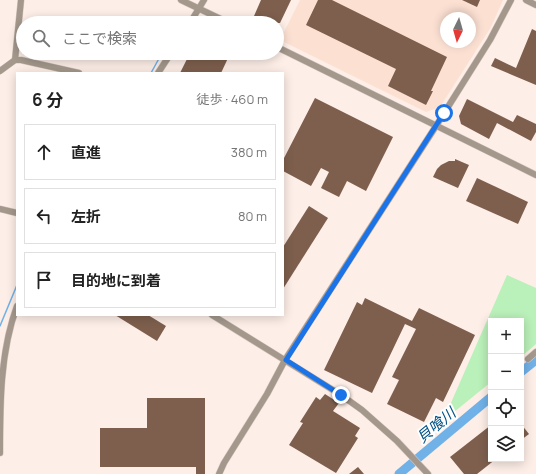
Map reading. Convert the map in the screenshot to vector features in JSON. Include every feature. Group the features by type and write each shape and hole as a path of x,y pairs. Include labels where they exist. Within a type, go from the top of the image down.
{"street":[{"path":"19,16 21,0"},
{"path":"181,0 215,16"},
{"path":"194,16 204,0"},
{"path":"219,474 224,463 267,394 286,360 490,40 511,0"},
{"path":"526,0 536,5"},
{"path":"0,71 15,60 16,50"},
{"path":"284,50 536,175"},
{"path":"21,60 75,72"},
{"path":"159,72 166,60"},
{"path":"0,209 16,213"},
{"path":"0,453 0,396 2,363 8,331 16,309"},
{"path":"214,316 286,360 362,410 412,456 428,474"},
{"path":"528,359 536,352"}],"shaded area":[{"path":"300,0 503,0 491,27 440,107 426,112 284,42 284,32"}],"green space":[{"path":"507,275 536,288 536,344 524,354 524,318 488,318"},
{"path":"488,318 488,384 443,421"}],"building":[{"path":"261,0 291,0 283,16 254,16"},
{"path":"318,0 332,0 447,57 426,105 388,86 396,69 306,25"},
{"path":"462,0 480,0 477,7"},
{"path":"532,29 536,31 536,85 491,66 495,58 516,68"},
{"path":"186,60 227,60 221,72 180,72"},
{"path":"315,98 393,137 366,191 347,181 339,197 321,188 329,172 321,168 311,186 284,172 284,158"},
{"path":"467,99 513,122 517,115 536,124 536,132 531,141 497,123 489,139 461,124 459,116"},
{"path":"455,159 469,165 458,188 433,177 441,165 449,161 455,161"},
{"path":"477,178 528,202 518,224 466,201"},
{"path":"309,206 328,218 284,287 284,245"},
{"path":"365,298 412,321 419,308 475,335 443,402 436,398 424,422 387,404 399,380 392,377 416,329 405,324 372,393 324,370 357,302 362,305"},
{"path":"117,316 150,316 166,326 157,341"},
{"path":"325,394 339,403 333,411 360,428 355,436 358,438 336,473 289,445 303,423 300,422 316,397 320,400"},
{"path":"147,398 205,398 205,474 196,474 196,467 100,467 100,428 147,428"},
{"path":"488,427 488,462 492,462 477,474 464,474 450,457"},
{"path":"524,428 529,434 524,438"},
{"path":"358,467 364,474 349,474"}],"waterway":[{"path":"152,72 158,60"},
{"path":"0,326 16,287"},
{"name":"貝喰川","path":"524,370 536,360"},
{"name":"貝喰川","path":"399,474 488,400"}],"route":[{"path":"341,395 286,360 444,113"}]}
